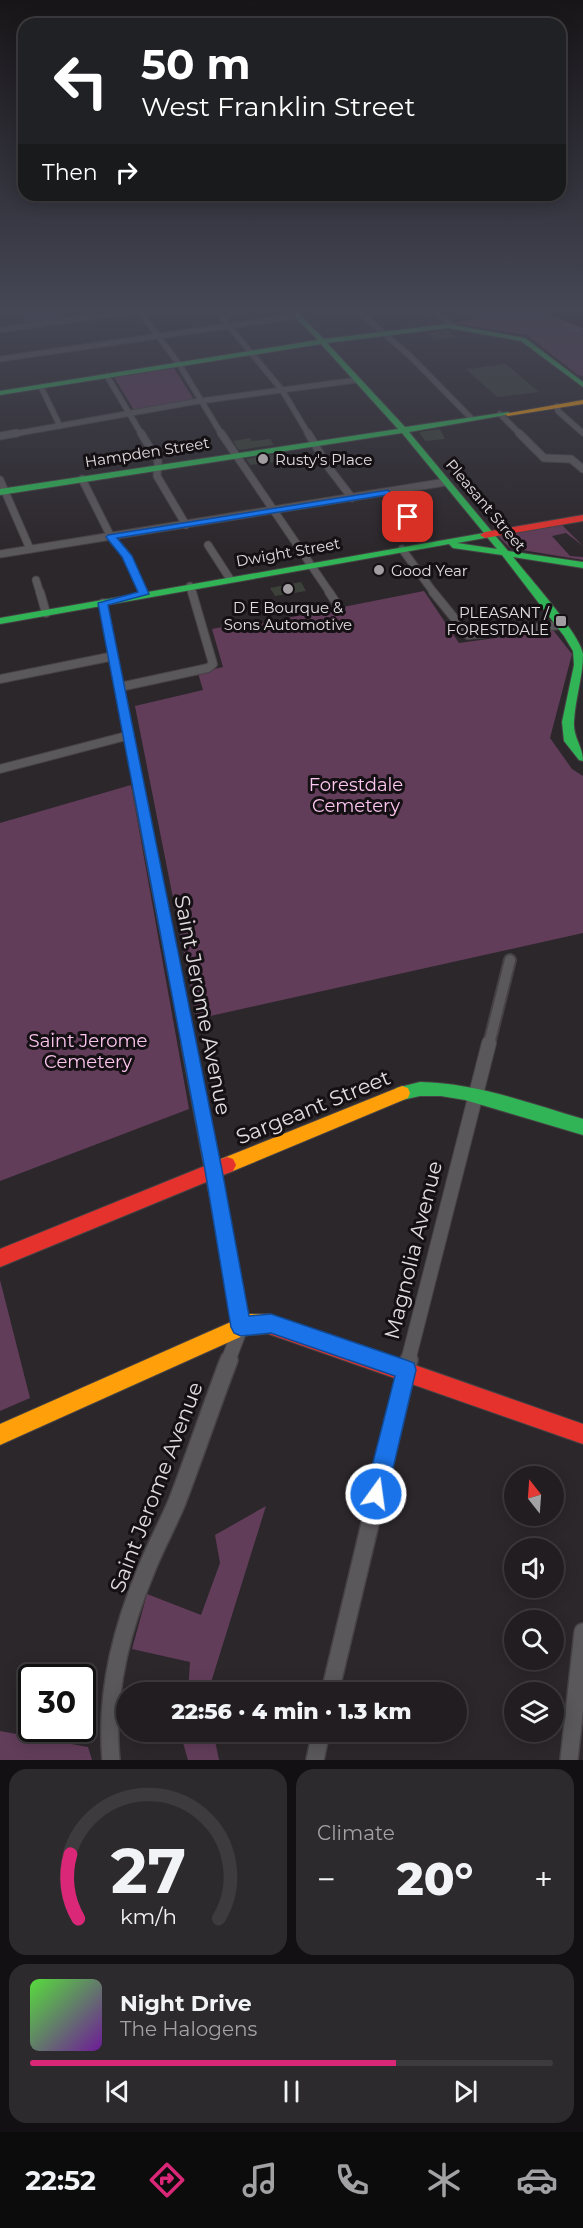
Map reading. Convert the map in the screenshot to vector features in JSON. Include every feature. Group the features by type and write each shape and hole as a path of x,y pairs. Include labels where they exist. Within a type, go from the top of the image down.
{"main road":[{"path":"0,393 20,390"},
{"name":"Pleasant Street","path":"366,390 402,429 504,552 561,625 581,655 568,722 570,741 581,754"},
{"name":"Hampden Street","path":"1,488 82,479 583,402"},
{"name":"Dwight Street","path":"0,621 583,518"},
{"path":"432,543 583,565"},
{"name":"Sargeant Street","path":"0,1258 414,1088 446,1089 475,1095 583,1127"},
{"path":"0,1435 241,1327 271,1323 583,1434"}],"street":[{"path":"43,390 60,426"},
{"path":"115,390 158,461 157,476 186,525"},
{"path":"195,390 234,455 335,601"},
{"path":"0,436 201,401 281,390"},
{"path":"282,390 329,468 352,498"},
{"path":"442,390 471,418"},
{"path":"557,406 558,411 583,433"},
{"path":"500,414 544,458 571,459 583,469"},
{"path":"82,479 111,537 127,556 144,594"},
{"path":"0,554 273,512 446,482"},
{"path":"1,488 30,549"},
{"path":"388,492 408,517"},
{"path":"208,544 230,579"},
{"path":"402,549 459,627 468,635 561,625"},
{"path":"36,580 46,612"},
{"path":"120,687 208,668 213,664 190,586"},
{"name":"Saint Jerome Avenue","path":"103,603 213,1170 241,1327 176,1503 144,1574 114,1675 109,1718 111,1760"},
{"path":"0,679 114,656"},
{"path":"0,769 130,735"},
{"name":"Magnolia Avenue","path":"332,1682 406,1370 510,960"},
{"path":"569,1760 583,1632"},
{"path":"315,1760 319,1742"}],"green space":[{"path":"122,390 188,390 193,398 190,400 134,410"},
{"path":"562,525 583,546 566,533 552,536 570,556 583,557 583,560 510,548 498,536"},
{"name":"Forestdale Cemetery","path":"424,591 459,643 553,630 572,654 550,738 572,769 583,776 583,933 197,1019 135,706 203,690 198,673 223,667 212,629 255,621 257,624"},
{"name":"Saint Jerome Cemetery","path":"131,785 189,1109 0,1181 0,823"},
{"path":"0,1280 30,1398 0,1411"},
{"path":"266,1506 211,1682 189,1682 190,1662 132,1649 147,1594 201,1615 220,1563 215,1535"},
{"path":"0,1731 18,1734 18,1742 60,1742 88,1747 92,1760 0,1760"},
{"path":"215,1742 219,1760 188,1760 183,1743"}],"building":[{"path":"489,390 539,392 497,397"},
{"path":"440,429 445,439 425,441 419,432"},
{"path":"250,438 251,441 270,439 274,445 239,450 233,441"},
{"name":"Rusty's Place","path":"277,454 282,461 250,465 246,459"},
{"name":"D E Bourque & Sons Automotive","path":"301,582 306,591 275,596 270,588"}],"traffic: fast":[{"path":"0,393 18,390"},
{"path":"369,390 469,508 569,635 578,651 579,665 568,722 570,741 583,757"},
{"path":"0,492 508,414"},
{"path":"0,621 485,535"},
{"path":"453,545 583,565"},
{"path":"402,1093 420,1089 441,1089 465,1093 517,1106 583,1127"}],"traffic: slow":[{"path":"508,414 583,402"},
{"path":"227,1165 402,1093"},
{"path":"0,1435 235,1329 249,1324 269,1324"}],"traffic: jam":[{"path":"485,535 583,518"},
{"path":"0,1258 227,1165"},
{"path":"269,1324 583,1434"}],"place":[{"name":"Rusty's Place","path":"263,459"},
{"name":"Good Year","path":"379,570"},
{"name":"D E Bourque & Sons Automotive","path":"288,589"},
{"name":"PLEASANT / FORESTDALE","path":"561,621"}],"route":[{"path":"376,1494 406,1370 271,1323 249,1324 241,1327 173,960 103,603 144,594 127,556 111,537 388,492 408,517"}]}
